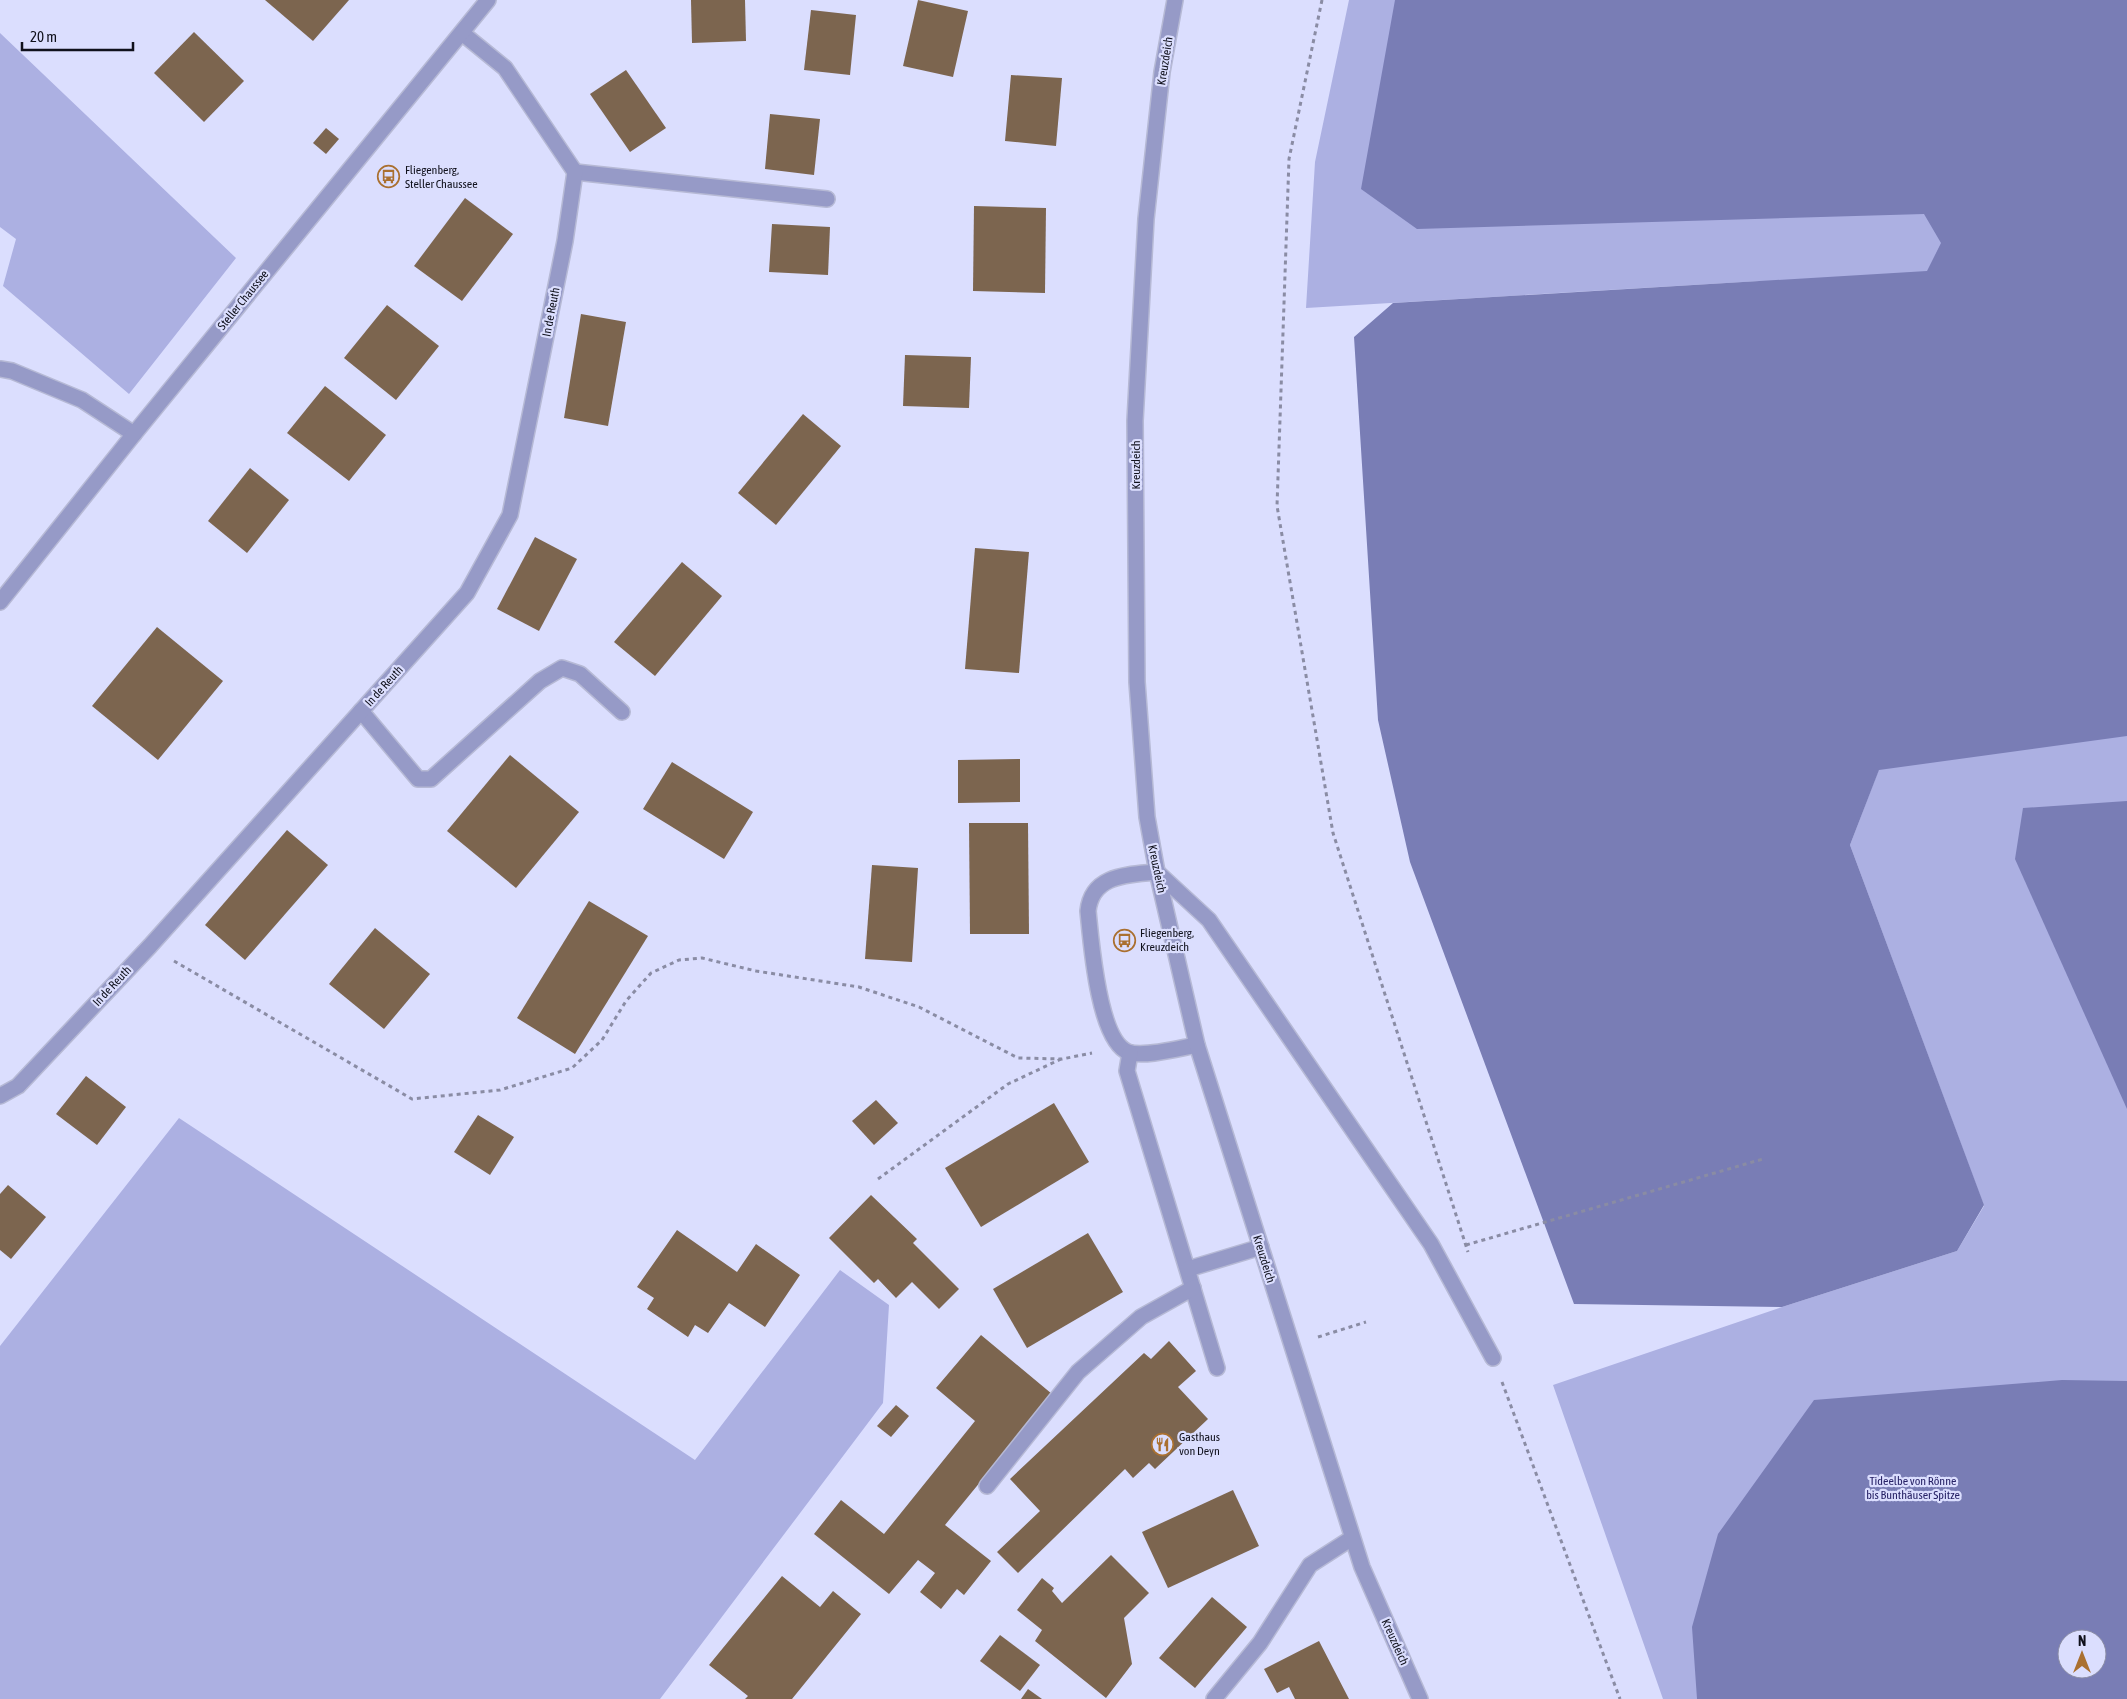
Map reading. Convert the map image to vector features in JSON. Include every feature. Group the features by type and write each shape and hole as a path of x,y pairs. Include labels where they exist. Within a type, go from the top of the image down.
{"street":[{"name":"Steller Chaussee","path":"0,602 134,434 488,0"},
{"name":"Kreuzdeich","path":"1176,0 1162,72 1146,219 1135,421 1136,682 1146,816 1197,1045 1352,1538 1362,1566 1420,1699"},
{"path":"462,32 505,68 575,172 827,200"},
{"name":"In de Reuth","path":"0,1096 18,1086 150,946 468,593 510,515 565,241 575,172"},
{"path":"0,369 12,371 82,400 134,434"},
{"path":"361,711 418,779 431,779 540,680 562,668 580,674 622,712"},
{"path":"1217,1368 1127,1071 1125,1050 1109,1030 1096,977 1088,910 1089,902 1096,889 1117,876 1157,872 1209,920 1431,1244 1493,1358"},
{"path":"1125,1050 1160,1052 1197,1045"},
{"path":"1188,1268 1261,1248"},
{"path":"986,1486 1078,1372 1141,1317 1193,1288"},
{"path":"1214,1699 1260,1643 1310,1565 1352,1538"}],"path":[{"path":"1322,0 1289,159 1277,506 1333,833 1469,1254"},
{"path":"150,946 412,1099 500,1090 572,1068 602,1040 626,1001 651,973 679,960 702,958 756,971 860,987 919,1007 1018,1058 1062,1059 1125,1050"},
{"path":"878,1179 1008,1084 1062,1059"},
{"path":"1466,1245 1763,1159"},
{"path":"1291,1345 1366,1322"},
{"path":"1493,1358 1620,1699"}],"green space":[{"name":"Tideelbe von Rönne bis Bunthäuser Spitze","path":"1349,0 2127,0 2127,1699 1663,1699 1553,1385 1782,1307 1957,1251 1984,1206 1850,845 1879,769 1760,281 1306,308 1315,162"},
{"path":"0,33 236,258 129,394 3,286 16,239 0,227"},
{"path":"179,1118 695,1460 840,1270 889,1305 883,1403 660,1699 0,1699 0,1346"}],"shaded area":[{"path":"1395,0 2127,0 2127,736 1879,770 1850,845 1984,1205 1957,1251 1782,1307 1574,1304 1410,862 1378,720 1354,337 1393,303 1927,271 1941,243 1924,214 1417,229 1361,189"},
{"path":"2127,801 2127,1109 2015,859 2023,808"},
{"path":"2062,1380 2127,1381 2127,1699 1697,1699 1692,1627 1718,1534 1814,1400"}],"building":[{"path":"265,0 349,0 313,41"},
{"path":"691,0 745,0 746,41 692,43"},
{"path":"918,0 968,11 953,77 903,66"},
{"path":"811,10 856,15 850,75 804,70"},
{"path":"194,32 244,81 204,122 154,73"},
{"path":"626,70 666,128 630,152 590,94"},
{"path":"1011,75 1062,78 1056,146 1005,141"},
{"path":"770,114 820,119 814,175 765,169"},
{"path":"326,128 339,139 326,154 313,143"},
{"path":"465,198 513,234 462,301 414,266"},
{"path":"974,206 1046,208 1045,293 973,291"},
{"path":"772,224 830,227 828,275 769,272"},
{"path":"387,305 439,346 396,400 344,358"},
{"path":"581,314 626,322 608,426 564,418"},
{"path":"905,355 971,357 969,408 903,406"},
{"path":"325,386 386,435 349,481 287,433"},
{"path":"803,414 841,446 776,525 738,493"},
{"path":"250,468 289,500 247,553 208,521"},
{"path":"535,537 577,559 539,631 497,609"},
{"path":"975,548 1029,552 1019,673 965,669"},
{"path":"682,562 722,596 655,676 614,642"},
{"path":"157,627 223,681 158,760 92,706"},
{"path":"510,755 579,812 516,888 447,831"},
{"path":"1020,759 1020,802 958,803 958,760"},
{"path":"672,762 753,812 724,859 643,809"},
{"path":"969,823 1028,823 1029,934 970,934"},
{"path":"287,830 328,865 245,960 205,925"},
{"path":"872,865 918,868 912,962 865,959"},
{"path":"589,901 648,936 575,1054 517,1018"},
{"path":"375,928 430,974 384,1029 329,984"},
{"path":"86,1076 126,1107 97,1145 56,1114"},
{"path":"876,1100 898,1123 874,1145 852,1121"},
{"path":"1054,1103 1089,1162 981,1227 945,1168"},
{"path":"478,1115 514,1137 490,1175 454,1152"},
{"path":"8,1185 46,1217 11,1259 0,1250 0,1194"},
{"path":"871,1195 917,1239 913,1243 959,1289 939,1309 912,1282 896,1298 878,1279 874,1283 829,1238"},
{"path":"677,1230 737,1272 756,1244 800,1275 765,1327 729,1303 708,1333 695,1325 688,1337 647,1309 654,1298 637,1287"},
{"path":"1088,1233 1123,1292 1027,1348 993,1289"},
{"path":"981,1335 1052,1394 945,1525 991,1561 964,1595 957,1589 941,1609 920,1592 935,1573 918,1560 889,1594 814,1534 841,1500 884,1534 975,1421 936,1388"},
{"path":"1169,1341 1196,1371 1178,1387 1208,1419 1155,1469 1149,1463 1133,1478 1125,1469 1018,1573 997,1552 1040,1511 1010,1479 1144,1353 1151,1359"},
{"path":"896,1405 909,1416 891,1437 877,1426"},
{"path":"1233,1490 1259,1546 1168,1588 1142,1532"},
{"path":"1111,1555 1149,1593 1124,1618 1132,1664 1106,1698 1035,1641 1042,1630 1017,1610 1042,1578 1054,1588 1052,1591 1062,1603"},
{"path":"782,1576 820,1607 833,1591 861,1614 792,1699 745,1699 748,1696 709,1665"},
{"path":"1212,1597 1247,1627 1195,1688 1159,1658"},
{"path":"1000,1635 1040,1665 1020,1691 980,1661"},
{"path":"1319,1641 1349,1699 1295,1699 1289,1687 1277,1693 1264,1669"},
{"path":"1028,1689 1042,1699 1021,1699"}],"place":[{"name":"Fliegenberg, Steller Chaussee","path":"389,177"},
{"name":"Fliegenberg, Kreuzdeich","path":"1124,940"},
{"name":"Gasthaus von Deyn","path":"1163,1444"}]}
